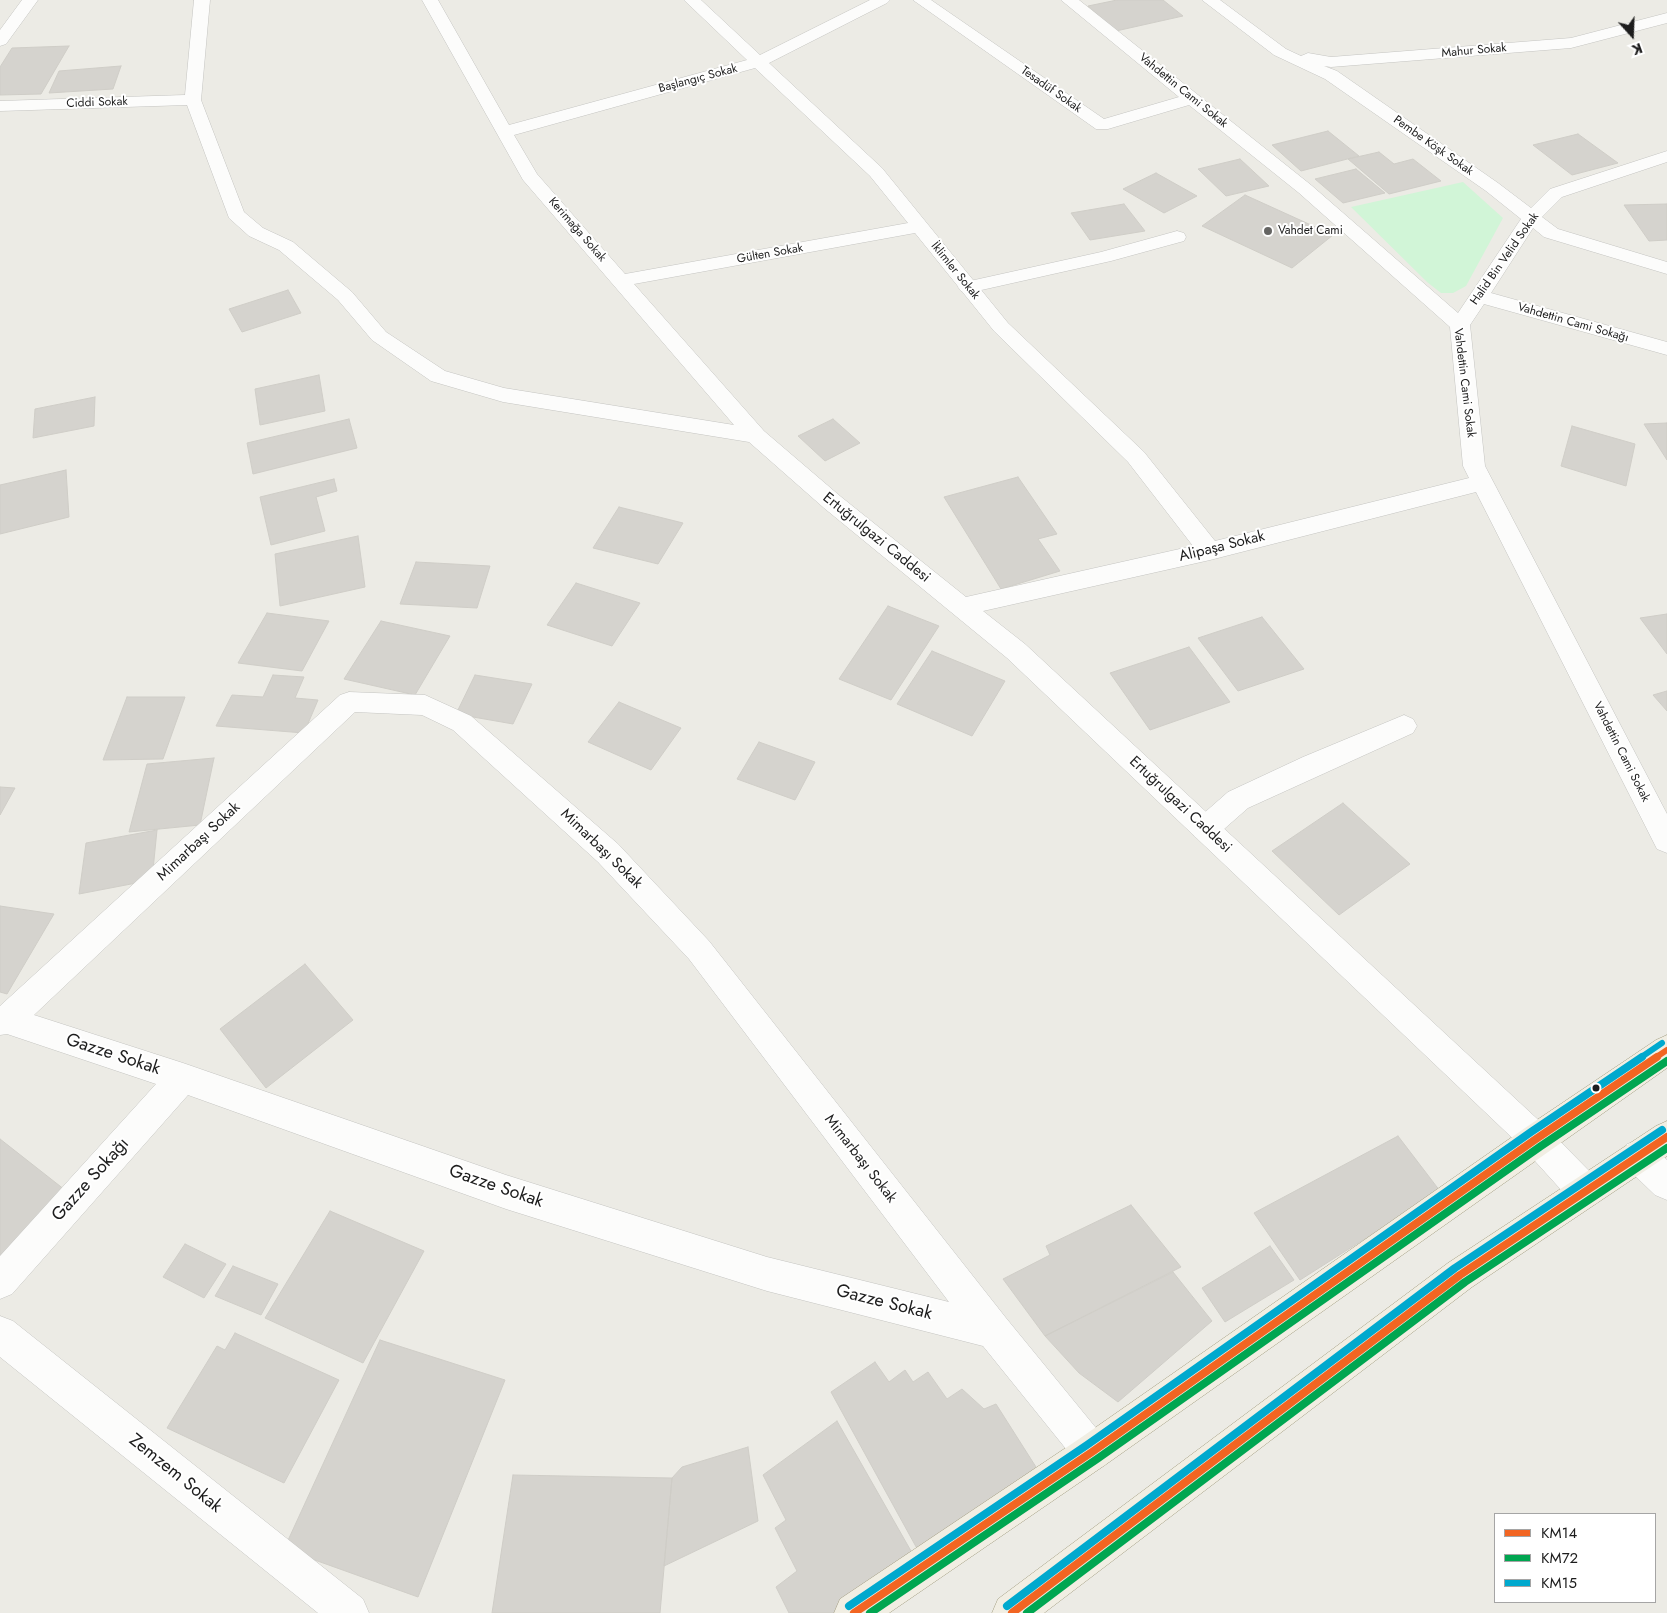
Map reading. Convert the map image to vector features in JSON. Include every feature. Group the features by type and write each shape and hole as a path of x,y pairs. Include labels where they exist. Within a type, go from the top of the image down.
{"main road":[{"path":"854,1613 1092,1452 1536,1139 1667,1050"},
{"path":"1012,1613 1460,1275 1653,1147"}],"street":[{"path":"0,41 30,0"},
{"path":"202,0 193,100 236,214 256,232 286,246 345,296 379,336 438,376 503,394 756,436"},
{"name":"Kerimağa Sokak","path":"430,0 529,176 622,280 756,436"},
{"name":"İklimler Sokak","path":"692,0 876,172 1001,327 1136,457 1210,551"},
{"name":"Başlangıç Sokak","path":"504,132 758,62 882,0"},
{"name":"Tesadüf Sokak","path":"921,0 1102,125 1193,98"},
{"name":"Vahdettin Cami Sokak","path":"1069,0 1305,189 1460,325 1474,466 1667,841"},
{"name":"Pembe Köşk Sokak","path":"1210,0 1280,52 1331,75 1492,187 1551,233 1667,268"},
{"name":"Mahur Sokak","path":"1280,52 1331,62 1571,43 1667,18"},
{"name":"Ciddi Sokak","path":"0,106 193,100"},
{"name":"Halid Bin Velid Sokak","path":"1460,325 1531,218 1556,193 1667,156"},
{"name":"Gülten Sokak","path":"622,280 919,227"},
{"path":"968,287 1104,257 1177,237"},
{"name":"Vahdettin Cami Sokağı","path":"1479,296 1667,349"},
{"name":"Ertuğrulgazi Caddesi","path":"756,436 832,502 1016,651 1536,1139 1585,1191"},
{"name":"Alipaşa Sokak","path":"961,607 1210,551 1482,483"},
{"name":"Mimarbaşı Sokak","path":"4,1021 349,702 425,705 462,723 608,853 699,950 992,1331 1092,1452"},
{"path":"1205,828 1238,800 1404,726"},
{"name":"Gazze Sokak","path":"4,1021 183,1078 506,1192 767,1274 992,1331"},
{"name":"Gazze Sokağı","path":"0,1282 183,1078"},
{"path":"1653,1147 1667,1182"},
{"name":"Zemzem Sokak","path":"0,1334 349,1613"}],"green space":[{"path":"1463,182 1503,218 1466,286 1453,293 1441,293 1427,282 1351,207"}],"building":[{"path":"1117,0 1163,0 1183,16 1116,31 1088,6"},
{"path":"69,46 41,94 0,95 0,67 12,48"},
{"path":"121,66 113,89 49,93 59,71"},
{"path":"1328,131 1359,156 1301,171 1272,145"},
{"path":"1578,134 1618,163 1572,175 1533,145"},
{"path":"1379,152 1394,164 1413,159 1441,181 1389,194 1348,159"},
{"path":"1240,159 1269,186 1226,196 1198,169"},
{"path":"1356,169 1385,193 1343,203 1315,179"},
{"path":"1156,173 1197,196 1164,213 1123,189"},
{"name":"Vahdet Cami","path":"1245,195 1333,235 1292,268 1202,226"},
{"path":"1124,204 1145,231 1090,240 1071,213"},
{"path":"1667,204 1667,240 1649,241 1624,205"},
{"path":"288,290 301,313 242,332 229,309"},
{"path":"319,375 325,411 260,425 255,389"},
{"path":"95,397 94,426 33,438 35,409"},
{"path":"349,419 357,448 253,474 247,443"},
{"path":"833,419 860,443 825,461 798,436"},
{"path":"1667,423 1667,460 1644,424"},
{"path":"1572,426 1635,444 1626,486 1561,466"},
{"path":"66,470 69,517 0,534 0,485"},
{"path":"1018,477 1057,534 1038,539 1060,571 1001,589 944,497"},
{"path":"334,479 337,491 316,497 325,531 271,545 260,497"},
{"path":"619,507 683,523 658,564 593,548"},
{"path":"358,536 365,587 280,606 275,554"},
{"path":"416,562 490,566 477,608 400,604"},
{"path":"576,583 640,603 612,646 547,625"},
{"path":"888,606 939,626 891,700 839,679"},
{"path":"267,613 329,621 302,671 238,663"},
{"path":"1667,614 1667,654 1640,618"},
{"path":"1262,617 1304,669 1238,691 1198,638"},
{"path":"381,621 450,636 415,695 344,679"},
{"path":"1189,647 1230,702 1150,730 1110,673"},
{"path":"932,651 1005,681 972,736 897,704"},
{"path":"273,675 304,677 295,698 318,700 304,733 216,726 232,695 263,697"},
{"path":"475,675 532,684 513,724 456,714"},
{"path":"1667,691 1667,711 1653,695"},
{"path":"127,697 185,697 163,759 103,760"},
{"path":"619,702 681,728 651,770 588,742"},
{"path":"759,742 815,762 795,800 737,779"},
{"path":"214,758 200,825 129,832 147,764"},
{"path":"0,787 15,788 0,815"},
{"path":"1343,803 1410,864 1339,915 1272,851"},
{"path":"157,830 152,880 79,894 86,843"},
{"path":"0,906 54,914 7,994 0,992"},
{"path":"305,964 353,1020 266,1088 220,1029"},
{"path":"1398,1136 1440,1191 1300,1280 1254,1213"},
{"path":"0,1139 65,1190 0,1258"},
{"path":"1131,1205 1181,1267 1045,1336 1003,1279 1050,1255 1046,1246"},
{"path":"330,1211 424,1251 363,1363 265,1318"},
{"path":"185,1244 226,1264 204,1298 163,1277"},
{"path":"1270,1246 1294,1280 1225,1322 1202,1288"},
{"path":"233,1266 278,1284 261,1315 215,1296"},
{"path":"1173,1272 1212,1321 1118,1402 1079,1373 1045,1336"},
{"path":"235,1333 339,1380 284,1483 167,1428 217,1346 225,1350"},
{"path":"380,1340 505,1380 418,1597 284,1549"},
{"path":"875,1362 889,1382 905,1370 913,1382 928,1372 947,1399 962,1389 984,1409 996,1404 1036,1467 920,1554 831,1392"},
{"path":"837,1421 915,1558 844,1613 789,1613 776,1587 797,1571 775,1528 786,1520 763,1475"},
{"path":"748,1447 758,1521 664,1566 672,1478 682,1467"},
{"path":"513,1475 672,1478 660,1613 492,1613"}],"transit line":[{"name":"KM15","path":"849,1606 1087,1445 1531,1132 1662,1043"},
{"name":"KM14","path":"854,1613 1092,1452 1536,1139 1667,1050"},
{"name":"KM72","path":"870,1613 1097,1459 1541,1146 1667,1061"},
{"name":"KM15","path":"1007,1606 1455,1268 1662,1130"},
{"name":"KM14","path":"1012,1613 1460,1275 1667,1137"},
{"name":"KM72","path":"1027,1613 1465,1282 1667,1148"}],"place":[{"name":"Vahdet Cami","path":"1268,231"}]}
